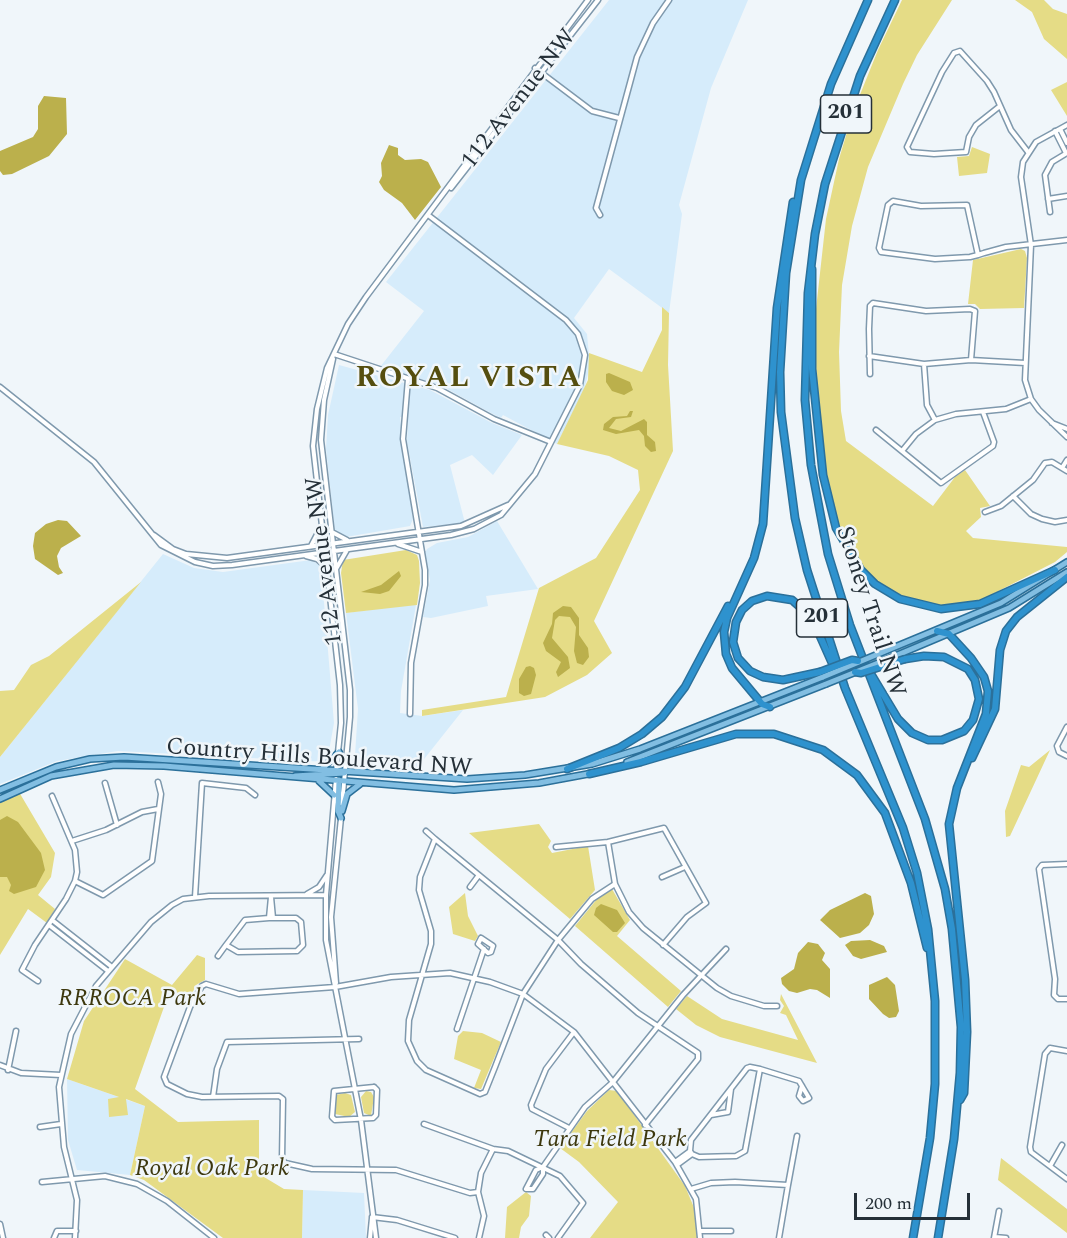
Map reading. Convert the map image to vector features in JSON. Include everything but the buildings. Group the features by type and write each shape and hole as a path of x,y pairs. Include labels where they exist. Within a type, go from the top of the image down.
{"highway":[{"name":"Stoney Trail NW","path":"868,0 831,84 808,152 786,273 780,372 788,475 804,560 845,688 889,792 909,847 922,897 936,1013 935,1084 930,1138 913,1238"},
{"name":"Stoney Trail NW","path":"895,0 872,46 847,109 825,184 810,266 804,356 811,465 828,554 861,662 925,819 945,889 958,980 961,1028 958,1105 938,1238"},
{"path":"770,707 761,702 732,668 726,654 725,624 754,558 763,524 780,279 792,208 802,166 808,152"},
{"path":"810,266 814,275 812,334 814,406 824,482 836,528 861,570 875,584 900,599 941,609 980,604 1055,570"},
{"path":"963,774 992,718 997,700 1000,650 1006,631 1017,617 1067,577"},
{"path":"567,769 619,748 642,734 662,717 685,687 731,599 739,591"},
{"path":"845,688 840,682 816,627 807,613 792,600 767,596 752,601 738,615 734,630 734,648 738,658 750,671 762,677 783,680 821,674 852,660 861,662 898,719 912,733 928,740 942,740 964,731 973,720 979,699 975,680 968,669 944,657 924,656 905,659 861,673 855,672"},
{"path":"937,631 949,634 976,663 984,676 988,691 986,714 954,800 949,824 952,875 963,944 967,1032 964,1093 958,1105"},
{"path":"589,774 640,762 736,734 774,734 823,750 857,775 885,813 911,884 930,957"}],"main road":[{"path":"861,662 1001,603 1067,562"},
{"name":"Country Hills Boulevard NW","path":"0,790 56,767 113,757 162,758 322,770 362,783 454,790 516,786 589,774 645,757 949,634 1009,608 1067,572"},
{"name":"Country Hills Boulevard NW","path":"346,771 467,779 567,769 640,749 761,702 821,674"},
{"path":"322,770 339,752"},
{"path":"347,759 364,773"},
{"name":"Country Hills Boulevard NW","path":"0,799 40,780 106,765 141,764 318,780 338,777"},
{"path":"293,777 302,774 338,777 346,771"},
{"path":"338,777 338,811 341,818"},
{"path":"318,780 333,795"},
{"path":"342,811 347,794 362,783"}],"street":[{"name":"112 Avenue NW","path":"441,199 535,68 588,0"},
{"name":"112 Avenue NW","path":"338,777 340,685 314,467 314,432 322,383 334,354 361,303 598,0"},
{"path":"600,215 596,208 619,118 642,44 669,0"},
{"path":"1000,106 976,125 966,152 934,154 910,152 907,147 927,102 954,53 960,51 987,81 1000,106 1011,130 1028,152"},
{"path":"535,68 592,111 619,118"},
{"path":"1067,125 1036,142 1028,152 1021,177 1031,245 1025,380 1031,399 1051,423 1067,436"},
{"path":"1057,130 1067,143"},
{"path":"1050,212 1045,175 1052,162 1066,153 1057,130"},
{"path":"1048,199 1067,196"},
{"path":"978,255 967,204 933,207 893,201 888,205 879,248 881,252 934,259 978,255 1006,247 1067,240"},
{"path":"0,387 94,462 167,549 182,558 223,566 420,540 474,529 501,515 525,489 583,376 585,355 578,334 554,310 428,215"},
{"path":"870,374 870,306 873,303 926,311 970,309 975,311 971,360"},
{"name":"112 Avenue NW","path":"334,354 324,400 321,440 350,690 346,771"},
{"path":"334,354 444,391 494,419 551,442"},
{"path":"869,356 924,364 971,360 1025,363"},
{"path":"924,364 924,390 927,405 935,420"},
{"path":"408,379 403,439 420,532 425,585 411,663 410,714"},
{"path":"902,452 916,434 935,420 956,414 1006,409 1031,399"},
{"path":"876,430 941,483 993,446 994,442 983,412"},
{"path":"1051,423 1067,429"},
{"path":"985,512 992,512 1033,480 1045,463 1052,462 1065,470 1067,460"},
{"path":"1013,496 1020,505 1042,519 1064,523 1067,520"},
{"path":"145,525 173,549 200,557 227,558 420,532 469,523 512,503"},
{"path":"310,547 321,526"},
{"path":"330,530 336,536 351,541"},
{"path":"395,543 422,552"},
{"path":"335,573 339,561 348,550"},
{"path":"305,556 316,559 326,567"},
{"path":"1067,727 1057,746 1059,752 1067,756"},
{"path":"338,777 333,795 326,895 326,940 361,1120 376,1238"},
{"path":"335,987 331,917 342,811 338,777"},
{"path":"75,881 103,895 152,861 161,794 158,782"},
{"path":"105,783 117,825"},
{"path":"195,897 202,783 246,788 255,795"},
{"path":"38,981 22,970 75,881 77,861 72,842 52,796"},
{"path":"72,842 117,825 142,812 158,809"},
{"path":"556,847 608,842 664,828 706,903 687,917 663,945"},
{"path":"426,831 558,940 603,983 657,1027 698,1053 698,1059 645,1125"},
{"path":"435,839 419,884 431,931 430,955 407,1031 411,1051 421,1066 435,1076 480,1094 484,1092 495,1067 523,994 558,940 592,899 615,884"},
{"path":"608,842 615,884 629,912 663,945 731,996 764,1006 777,1006"},
{"path":"1067,864 1042,865 1039,869 1055,979 1054,995 1058,999 1067,999"},
{"path":"662,877 685,867"},
{"path":"304,896 320,887 328,874"},
{"path":"470,887 479,875"},
{"path":"75,1238 77,1200 61,1124 61,1074 78,1018 108,971 160,913 172,905 195,897 326,895"},
{"path":"271,897 271,918"},
{"path":"218,956 226,945 245,920 296,918 301,922 303,945 297,951 238,952 226,945"},
{"path":"52,920 112,967"},
{"path":"49,925 108,971"},
{"path":"457,1029 484,949"},
{"path":"543,1167 543,1174 532,1190 526,1190 536,1170 543,1167 585,1107 613,1082 700,975 726,950"},
{"path":"478,1192 470,1193 418,1175 368,1169 312,1169 285,1163 282,1160 283,1099 279,1096 213,1097 187,1094 167,1084 164,1077 190,1007 202,986 206,984 239,994 335,987 423,974 450,973 474,977 523,994 574,1032 676,1164 692,1189 701,1231 700,1238"},
{"path":"747,1001 749,994"},
{"path":"8,1070 16,1031"},
{"path":"569,1128 532,1109 531,1105 546,1069 574,1032"},
{"path":"213,1097 217,1069 227,1042 359,1039"},
{"path":"1067,1051 1050,1048 1044,1054 1030,1148 1031,1152 1067,1179"},
{"path":"0,1065 8,1070 61,1074"},
{"path":"691,1153 691,1140 747,1068 760,1069 797,1079 802,1086"},
{"path":"691,1153 699,1157 736,1156 745,1151 760,1069"},
{"path":"374,1087 377,1090 376,1115 361,1120 335,1120 332,1117 332,1093 355,1089 374,1087"},
{"path":"710,1115 728,1112 731,1089"},
{"path":"40,1126 61,1124"},
{"path":"423,1124 492,1149 508,1151 560,1176 583,1203 558,1238"},
{"path":"779,1238 797,1136"},
{"path":"1050,1166 1062,1145"},
{"path":"479,1238 484,1216 478,1192 481,1173 492,1149"},
{"path":"676,1164 691,1153"},
{"path":"42,1182 105,1176 137,1184 159,1196 214,1238"},
{"path":"692,1189 711,1183 788,1185"},
{"path":"999,1211 994,1237 1005,1238"},
{"path":"370,1238 372,1217"},
{"path":"372,1217 397,1220 455,1238"},
{"path":"0,1224 3,1238"},
{"path":"54,1238 57,1231 76,1231"},
{"path":"701,1231 731,1231"}],"shaded area":[{"path":"609,0 748,0 711,88 679,205 682,214 669,313 609,269 574,318 587,334 590,366 584,390 557,444 503,415 501,418 487,411 440,385 380,367 424,311 386,282"},
{"path":"44,96 66,98 67,134 49,156 12,174 3,175 0,171 0,151 33,137 38,129 38,106"},
{"path":"389,145 398,148 398,155 405,160 421,159 428,162 441,187 415,220 402,203 384,190 379,182 382,176 381,163"},
{"path":"339,365 430,390 492,423 522,435 493,475 472,455 450,465 465,523 423,527 407,442 408,418 400,417 413,519 410,526 346,537 335,532 326,449 328,415"},
{"path":"609,373 630,382 633,390 624,395 612,391 606,382 606,374"},
{"path":"630,411 633,411 631,417 616,419 609,428 621,431 644,419 647,422 647,435 655,442 656,451 651,452 645,446 644,436 639,430 616,434 603,430 604,424 613,417 627,416"},
{"path":"58,520 67,521 81,536 61,548 57,556 63,573 58,575 35,559 33,546 35,533 46,524"},
{"path":"497,521 538,589 486,596 488,606 431,618 423,617 430,580 425,553 427,549 437,543 468,537"},
{"path":"163,554 194,568 223,572 311,560 321,566 334,723 327,762 118,751 57,761 0,784 0,757"},
{"path":"399,571 401,576 389,591 380,594 361,592 381,585"},
{"path":"416,605 401,691 400,713 422,716 463,710 417,768 359,761 355,755 358,709 346,613"},
{"path":"563,606 571,607 579,618 579,635 588,648 589,657 583,665 577,663 574,651 576,627 570,617 559,616 555,620 552,638 568,657 570,668 558,677 556,672 561,662 546,651 543,643 552,624 553,613"},
{"path":"526,667 534,668 536,675 531,694 524,696 519,693 519,679"},
{"path":"7,816 18,822 41,853 45,870 36,887 14,894 9,891 11,885 7,877 0,877 0,820"},
{"path":"865,893 871,896 874,914 869,925 860,933 840,938 820,920 830,910"},
{"path":"601,904 617,910 625,923 617,932 613,932 594,915 596,908"},
{"path":"870,940 884,946 887,952 861,959 853,956 845,945 851,941"},
{"path":"808,942 818,944 825,953 822,960 830,969 830,998 817,990 810,989 797,993 789,991 782,984 781,978 794,969 798,953"},
{"path":"887,977 895,985 899,1011 896,1017 889,1018 869,999 869,985"},
{"path":"67,1079 145,1106 130,1175 77,1170 68,1140"},
{"path":"303,1190 364,1193 366,1238 302,1238"}],"green space":[{"path":"902,0 952,0 917,55 903,84 868,167 852,226 842,285 839,352 841,411 846,441 933,506 955,477 965,470 990,506 980,508 981,517 966,531 973,538 1067,547 1067,552 1055,562 977,602 938,608 891,594 872,580 856,561 842,537 827,492 817,410 815,318 826,219 839,159 853,112 878,50"},
{"path":"1015,0 1044,0 1053,9 1067,14 1067,59 1044,39 1032,12"},
{"path":"1067,82 1067,116 1051,90"},
{"path":"972,147 990,154 987,173 959,176 957,157 969,156"},
{"path":"1021,249 1025,251 1027,258 1024,308 980,309 975,304 968,304 973,260"},
{"path":"662,307 669,313 668,365 673,451 594,621 612,653 587,675 545,697 422,716 422,710 506,697 539,588 596,558 640,490 638,470 609,456 557,444 588,380 589,353 642,372 662,330"},
{"path":"406,550 417,555 419,561 420,583 417,605 346,613 341,573 343,560"},
{"path":"141,582 0,757 0,691 14,690 31,665 49,656"},
{"path":"1050,750 1010,836 1006,837 1005,811 1021,765 1029,767"},
{"path":"19,792 55,853 51,877 38,895 55,909 47,923 28,909 0,955 0,803"},
{"path":"539,824 551,841 548,847 552,853 588,846 595,890 570,919 469,833"},
{"path":"612,889 630,920 617,936 681,991 668,1007 575,926 597,899"},
{"path":"465,893 468,916 478,936 475,941 453,934 449,907"},
{"name":"Royal Oak Park","path":"197,955 205,958 205,980 196,985 190,998 170,990 135,1089 178,1122 259,1120 259,1174 284,1189 303,1190 302,1238 223,1238 144,1180 130,1175 145,1106 126,1099 128,1115 109,1117 108,1099 119,1097 67,1079 84,1021 125,959 172,985"},
{"path":"781,994 817,1063 720,1037 696,1025 676,1009 687,996 722,1019 798,1040 786,1015 780,1013 784,1006 780,1000"},
{"path":"463,1031 482,1033 501,1042 481,1089 474,1088 481,1070 454,1059 458,1036"},
{"name":"Tara Field Park","path":"609,1090 617,1091 685,1186 695,1210 697,1238 590,1238 618,1202 579,1162 560,1148 587,1111"},
{"path":"366,1091 371,1092 374,1097 371,1116 364,1113 361,1097"},
{"path":"345,1093 351,1095 355,1112 349,1117 335,1114 336,1095"},
{"path":"1001,1158 1067,1209 1067,1233 998,1180"},
{"path":"526,1192 531,1196 529,1216 521,1227 519,1238 505,1238 507,1207"}],"district":[{"name":"ROYAL VISTA","path":"469,380"}],"park label":[{"name":"RRROCA Park","path":"132,1000"}]}
